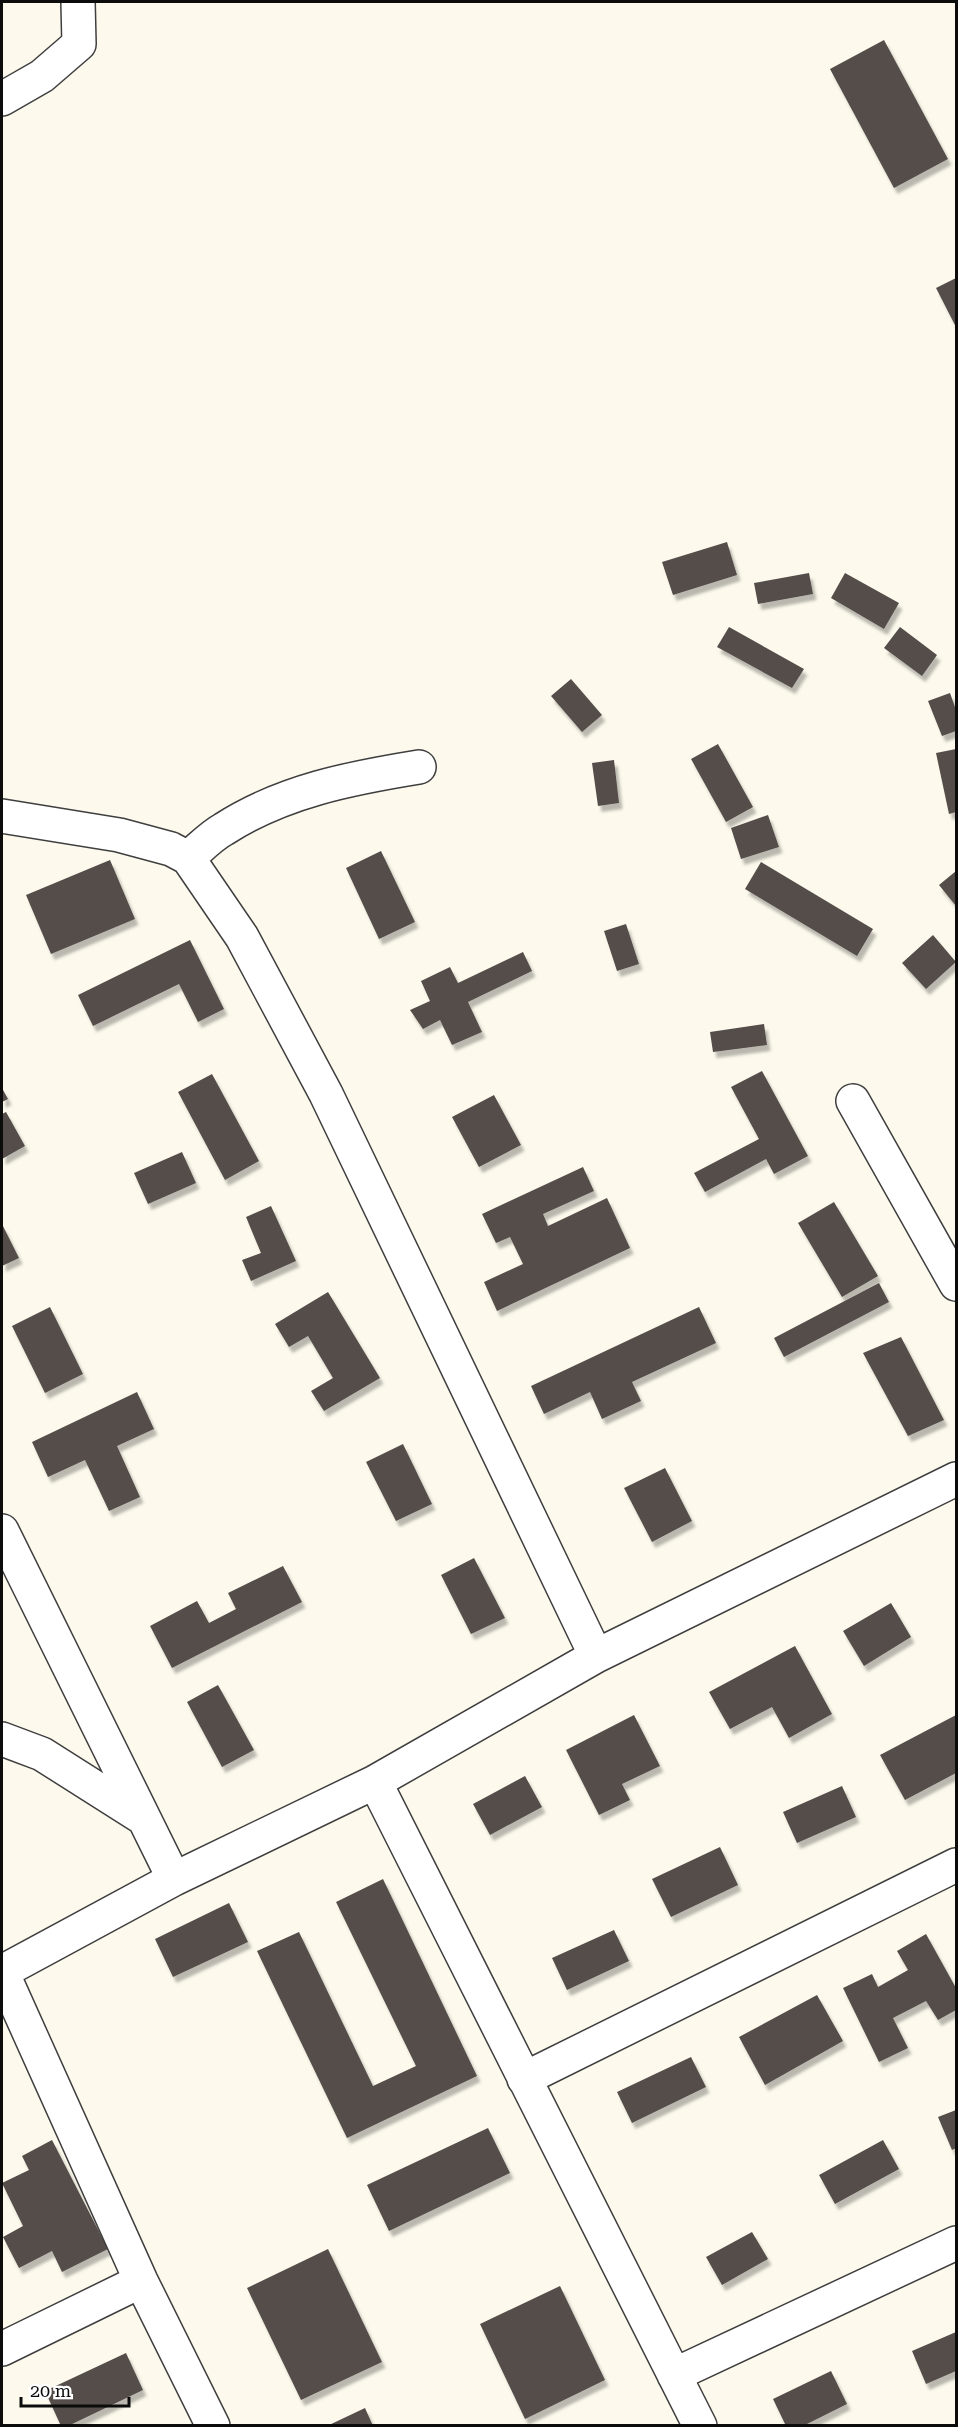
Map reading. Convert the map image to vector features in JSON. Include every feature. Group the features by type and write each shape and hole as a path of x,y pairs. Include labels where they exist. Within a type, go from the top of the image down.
{"street":[{"path":"2,99 42,76 79,44 78,2"},
{"path":"188,858 222,829 258,810 314,788 419,767"},
{"path":"2,816 119,836 171,849 188,858 242,937 326,1094 596,1656"},
{"path":"853,1101 957,1284"},
{"path":"213,2426 141,2281 2,1972 174,1879 375,1782 596,1656 957,1479"},
{"path":"2,1531 174,1879"},
{"path":"2,1739 42,1755 145,1819"},
{"path":"375,1782 700,2426"},
{"path":"524,2079 957,1865"},
{"path":"674,2375 957,2243"},
{"path":"2,2349 141,2281"}],"building":[{"path":"884,40 948,159 894,188 830,69"},
{"path":"956,278 956,327 936,288"},
{"path":"727,542 737,575 673,595 662,562"},
{"path":"809,573 813,594 758,604 754,583"},
{"path":"845,573 899,603 884,629 831,598"},
{"path":"729,627 804,669 792,688 717,647"},
{"path":"900,627 937,655 922,676 884,648"},
{"path":"571,679 602,715 582,732 551,696"},
{"path":"950,693 956,710 956,731 942,736 928,701"},
{"path":"718,744 753,807 726,822 691,759"},
{"path":"956,749 956,812 949,814 936,753"},
{"path":"614,760 619,803 598,806 592,763"},
{"path":"768,815 779,847 741,859 731,828"},
{"path":"381,851 415,922 379,939 346,868"},
{"path":"110,860 135,919 51,954 26,895"},
{"path":"761,862 873,929 857,956 745,889"},
{"path":"956,871 956,906 939,885"},
{"path":"626,924 639,964 617,971 604,931"},
{"path":"933,935 956,962 926,989 902,963"},
{"path":"190,940 224,1009 198,1022 179,984 93,1026 78,995"},
{"path":"523,952 532,971 468,1002 482,1032 452,1045 440,1020 423,1029 410,1010 430,1001 421,981 450,967 458,983"},
{"path":"764,1024 767,1045 713,1052 710,1032"},
{"path":"762,1071 808,1156 774,1174 766,1159 705,1192 694,1173 759,1139 731,1087"},
{"path":"212,1074 259,1161 225,1180 178,1092"},
{"path":"2,1088 8,1099 2,1102"},
{"path":"494,1095 521,1145 479,1167 452,1117"},
{"path":"6,1112 25,1146 2,1159 2,1114"},
{"path":"182,1152 196,1183 148,1204 134,1173"},
{"path":"583,1167 594,1191 543,1214 548,1226 607,1198 630,1248 497,1311 484,1282 523,1264 510,1237 496,1243 482,1214"},
{"path":"834,1202 878,1276 842,1297 798,1223"},
{"path":"271,1206 296,1261 251,1281 242,1260 261,1253 246,1217"},
{"path":"2,1224 19,1258 2,1266"},
{"path":"879,1283 889,1302 784,1357 774,1338"},
{"path":"328,1292 380,1378 324,1411 311,1391 333,1378 308,1336 289,1347 275,1324"},
{"path":"50,1307 83,1374 45,1393 12,1326"},
{"path":"699,1307 716,1343 632,1382 641,1401 602,1419 590,1392 544,1414 531,1386"},
{"path":"901,1337 944,1420 908,1436 863,1353"},
{"path":"137,1392 154,1429 117,1446 140,1497 109,1511 85,1460 48,1477 32,1442"},
{"path":"403,1444 432,1504 396,1521 366,1462"},
{"path":"665,1468 692,1521 652,1542 624,1488"},
{"path":"474,1558 505,1618 471,1634 441,1575"},
{"path":"283,1566 302,1602 172,1668 150,1626 197,1601 209,1623 236,1609 228,1593"},
{"path":"891,1603 911,1637 864,1666 843,1631"},
{"path":"795,1646 832,1714 789,1738 772,1707 730,1729 709,1692"},
{"path":"218,1685 254,1750 222,1767 187,1702"},
{"path":"634,1715 660,1766 622,1784 630,1800 599,1815 566,1750"},
{"path":"956,1715 956,1773 905,1800 880,1755"},
{"path":"525,1776 542,1807 490,1835 473,1804"},
{"path":"842,1786 856,1817 797,1843 783,1812"},
{"path":"720,1847 738,1885 671,1917 652,1879"},
{"path":"383,1879 477,2076 347,2138 257,1951 299,1932 373,2086 416,2066 336,1902"},
{"path":"229,1903 248,1942 173,1977 155,1939"},
{"path":"614,1930 629,1961 567,1990 552,1958"},
{"path":"926,1934 956,1988 956,2010 938,2020 926,2001 893,2018 908,2048 879,2062 843,1988 872,1974 878,1987 908,1970 897,1951"},
{"path":"817,1995 843,2041 765,2085 739,2037"},
{"path":"691,2057 706,2087 632,2123 617,2092"},
{"path":"956,2110 956,2148 952,2150 938,2117"},
{"path":"488,2128 510,2173 389,2231 367,2185"},
{"path":"52,2140 108,2249 62,2272 52,2251 19,2268 3,2237 23,2226 2,2183 29,2170 22,2156"},
{"path":"883,2140 899,2169 835,2204 819,2175"},
{"path":"752,2232 768,2259 722,2285 706,2257"},
{"path":"328,2249 382,2362 301,2400 247,2288"},
{"path":"560,2286 605,2380 525,2419 480,2324"},
{"path":"956,2332 956,2371 926,2384 912,2351"},
{"path":"126,2353 143,2390 68,2426 61,2426 45,2391"},
{"path":"831,2371 847,2404 803,2426 786,2426 773,2399"},
{"path":"365,2408 373,2426 327,2426"}]}
